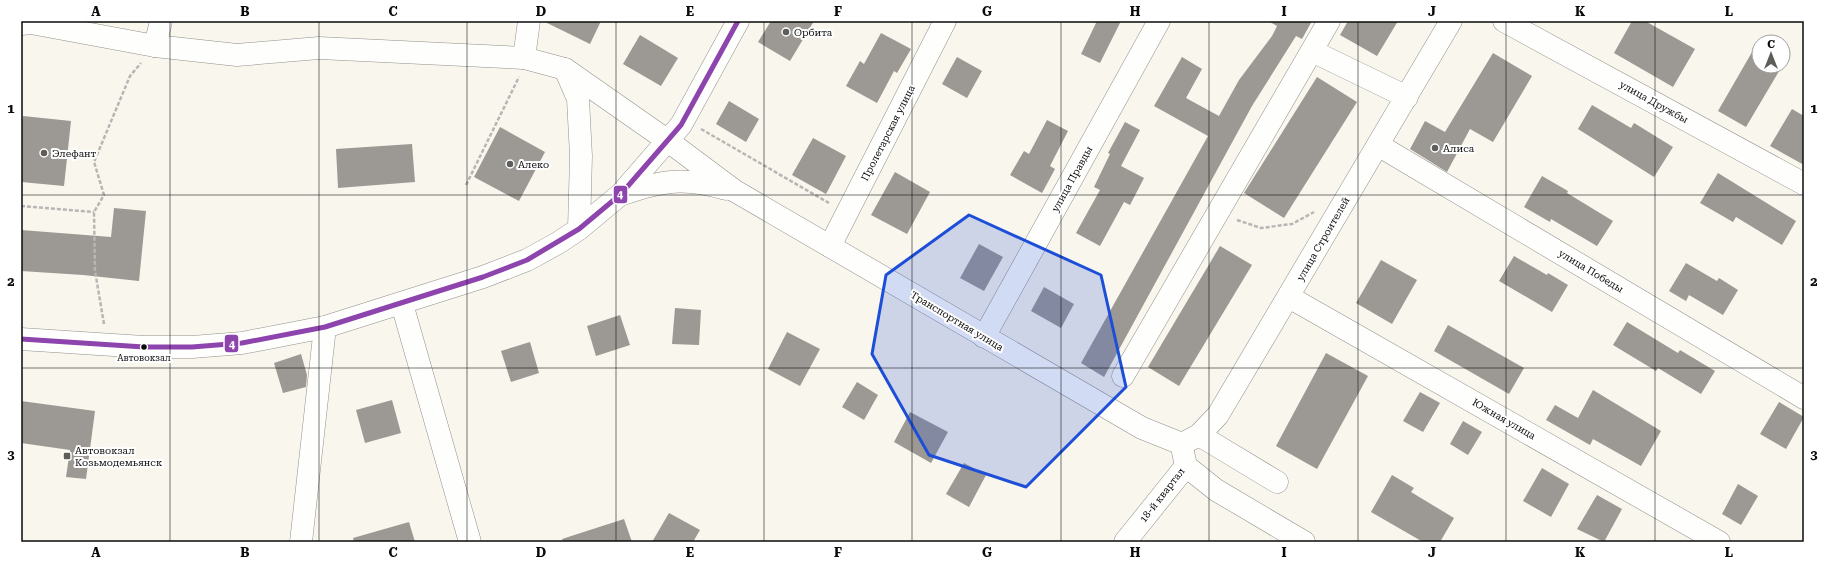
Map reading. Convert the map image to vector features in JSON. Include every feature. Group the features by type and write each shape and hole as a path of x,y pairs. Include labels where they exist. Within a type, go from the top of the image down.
{"street":[{"path":"155,46 161,21"},
{"path":"523,65 529,21"},
{"path":"21,338 121,346 192,347 242,343 325,326 402,304 483,278 527,260 580,229 622,194 681,125 738,21"},
{"name":"Пролетарская улица","path":"830,246 945,21"},
{"name":"улица Правды","path":"984,337 1159,21"},
{"path":"1124,376 1330,21"},
{"name":"улица Строителей","path":"1190,440 1218,415 1451,21"},
{"name":"улица Дружбы","path":"1504,21 1804,184"},
{"path":"21,24 31,23 155,46 238,54 319,48 565,69 668,140 735,191"},
{"path":"1312,51 1407,97"},
{"path":"565,69 578,99 581,156 580,229"},
{"name":"улица Победы","path":"1378,145 1804,398"},
{"path":"622,194 650,184 676,180 704,183 735,191"},
{"name":"Транспортная улица","path":"735,191 1142,428 1190,440 1277,482"},
{"name":"Южная улица","path":"1289,297 1719,542"},
{"path":"402,304 470,542"},
{"path":"301,542 325,326"},
{"name":"18-й квартал","path":"1125,542 1186,466 1190,440"},
{"path":"1186,466 1216,490 1304,542"}],"path":[{"path":"104,325 95,272 94,212 104,195 94,162 130,76 155,46"},
{"path":"466,185 523,65"},
{"path":"697,127 847,214"},
{"path":"21,206 94,212"},
{"path":"1218,214 1261,228 1292,224 1318,210"}],"highlighted area":[{"path":"969,215 1101,275 1126,387 1026,487 929,455 872,354 886,275"}],"building":[{"path":"543,21 601,21 590,44"},
{"name":"Орбита","path":"771,21 814,21 790,61 758,42"},
{"path":"1097,21 1121,21 1100,63 1081,54"},
{"path":"1268,21 1312,21 1302,39 1296,36 1252,106 1104,377 1081,363 1208,136 1154,106 1182,57 1202,69 1186,98 1219,116 1239,80 1272,36 1277,26"},
{"path":"1348,21 1398,21 1377,56 1340,35"},
{"path":"1632,21 1645,21 1695,49 1673,87 1614,53"},
{"path":"881,33 911,49 897,73 894,71 877,103 846,86 860,61 864,64"},
{"path":"640,35 678,58 661,86 623,64"},
{"path":"1493,53 1532,76 1493,142 1470,129 1447,172 1410,149 1425,121 1445,132"},
{"path":"1751,54 1751,74 1777,74 1746,127 1718,111"},
{"path":"957,57 982,71 967,98 942,84"},
{"path":"1317,77 1357,102 1284,218 1244,193"},
{"path":"729,101 759,119 746,142 716,124"},
{"path":"1592,105 1631,128 1634,123 1673,147 1654,177 1578,129"},
{"path":"1792,109 1804,116 1804,165 1770,146"},
{"name":"Элефант","path":"23,116 71,121 64,186 21,182 21,125"},
{"path":"1047,120 1068,131 1050,166 1055,169 1042,193 1010,175 1024,151 1029,154"},
{"path":"1125,122 1140,130 1121,166 1144,178 1130,205 1124,202 1100,246 1076,233 1100,190 1094,187 1110,154 1108,153"},
{"name":"Алеко","path":"500,127 545,152 519,201 474,177"},
{"path":"813,138 846,156 826,194 792,175"},
{"path":"412,144 415,182 338,188 336,149"},
{"path":"895,172 930,192 907,234 871,215"},
{"path":"1718,173 1796,221 1782,245 1736,217 1733,222 1700,203"},
{"path":"1542,176 1568,191 1567,193 1613,221 1597,246 1551,219 1550,222 1524,207"},
{"path":"114,208 146,211 139,281 83,275 21,271 21,230 111,237"},
{"path":"979,244 1003,257 984,291 960,278"},
{"path":"1220,246 1252,265 1179,386 1148,367"},
{"path":"1514,256 1568,285 1552,312 1499,281"},
{"path":"1381,260 1417,280 1392,324 1356,303"},
{"path":"1686,263 1717,281 1719,278 1738,290 1723,315 1689,295 1686,301 1669,291"},
{"path":"1044,287 1074,304 1061,328 1031,311"},
{"path":"675,308 701,310 699,345 672,344"},
{"path":"620,315 630,345 596,356 587,326"},
{"path":"1627,322 1678,353 1680,350 1715,371 1701,394 1658,368 1656,371 1613,345"},
{"path":"1448,325 1524,368 1509,394 1434,351"},
{"path":"787,332 820,349 800,386 768,369"},
{"path":"530,342 539,373 511,382 501,351"},
{"path":"1326,353 1368,376 1317,469 1276,446"},
{"path":"301,354 307,375 306,387 283,393 274,363"},
{"path":"857,382 878,395 864,420 842,407"},
{"path":"1593,390 1661,431 1641,466 1593,439 1590,445 1546,420 1555,405 1578,418"},
{"path":"1420,392 1440,403 1423,432 1403,421"},
{"path":"392,400 401,433 365,443 356,410"},
{"path":"21,401 95,411 86,479 66,477 70,450 21,443"},
{"path":"1779,402 1804,417 1786,449 1760,434"},
{"path":"910,412 948,432 931,463 894,442"},
{"path":"1463,421 1482,432 1468,455 1450,444"},
{"path":"964,463 986,475 969,507 946,494"},
{"path":"1542,468 1569,484 1551,517 1523,501"},
{"path":"1392,475 1414,488 1411,492 1454,518 1440,542 1423,542 1371,512"},
{"path":"1738,484 1758,496 1741,525 1722,514"},
{"path":"1597,495 1622,509 1604,542 1577,529"},
{"path":"669,513 700,530 693,542 652,542"},
{"path":"624,519 632,542 563,542 562,539"},
{"path":"409,522 415,542 354,542 353,538"}],"transit line":[{"name":"4","path":"21,339 144,347 192,347 242,343 325,327 483,277 527,260 579,229 621,194 681,125 738,21"}],"place":[{"name":"Орбита","path":"786,32"},
{"name":"Алиса","path":"1435,148"},
{"name":"Элефант","path":"44,153"},
{"name":"Алеко","path":"510,164"},
{"name":"Автовокзал","path":"144,347"},
{"name":"Автовокзал Козьмодемьянск","path":"67,456"}]}
